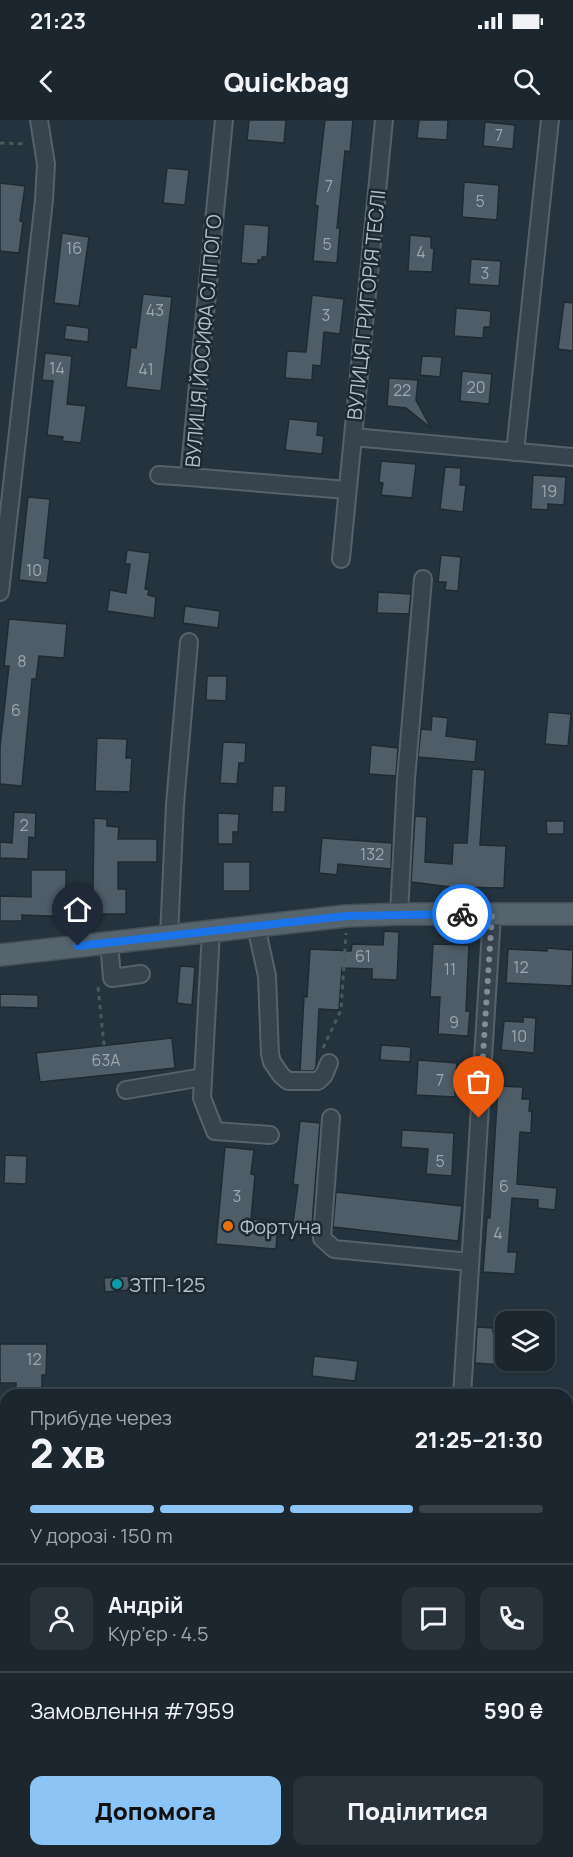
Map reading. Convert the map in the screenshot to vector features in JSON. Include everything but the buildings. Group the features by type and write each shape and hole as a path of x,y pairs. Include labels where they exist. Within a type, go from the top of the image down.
{"main road":[{"path":"0,955 346,916 573,914"}],"street":[{"path":"0,592 44,200 46,164 39,120"},
{"name":"ВУЛИЦЯ ЙОСИФА СЛІПОГО","path":"224,120 189,477 347,490"},
{"name":"ВУЛИЦЯ ГРИГОРІЯ ТЕСЛІ","path":"341,559 384,120"},
{"path":"515,452 550,120"},
{"path":"353,437 573,458"},
{"path":"159,475 189,477"},
{"path":"399,914 406,779 423,579"},
{"path":"169,936 175,804 189,642"},
{"path":"462,1389 492,914"},
{"path":"256,926 267,976 272,1062 281,1076 288,1081 318,1081 324,1076 329,1063"},
{"path":"210,931 202,1098 215,1131 270,1135"},
{"path":"109,942 112,978 141,974"},
{"path":"126,1090 203,1077"},
{"path":"331,1118 322,1238 334,1250 470,1262"}],"path":[{"path":"0,143 43,144"},
{"path":"318,1081 320,1056 341,1010 346,928"},
{"path":"97,978 104,1045"}],"way so far":[{"path":"462,914 492,914 479,1118"}],"place":[{"name":"Фортуна","path":"228,1226"},
{"name":"ЗТП-125","path":"117,1284"}],"route":[{"path":"78,946 346,916 462,914"}]}
